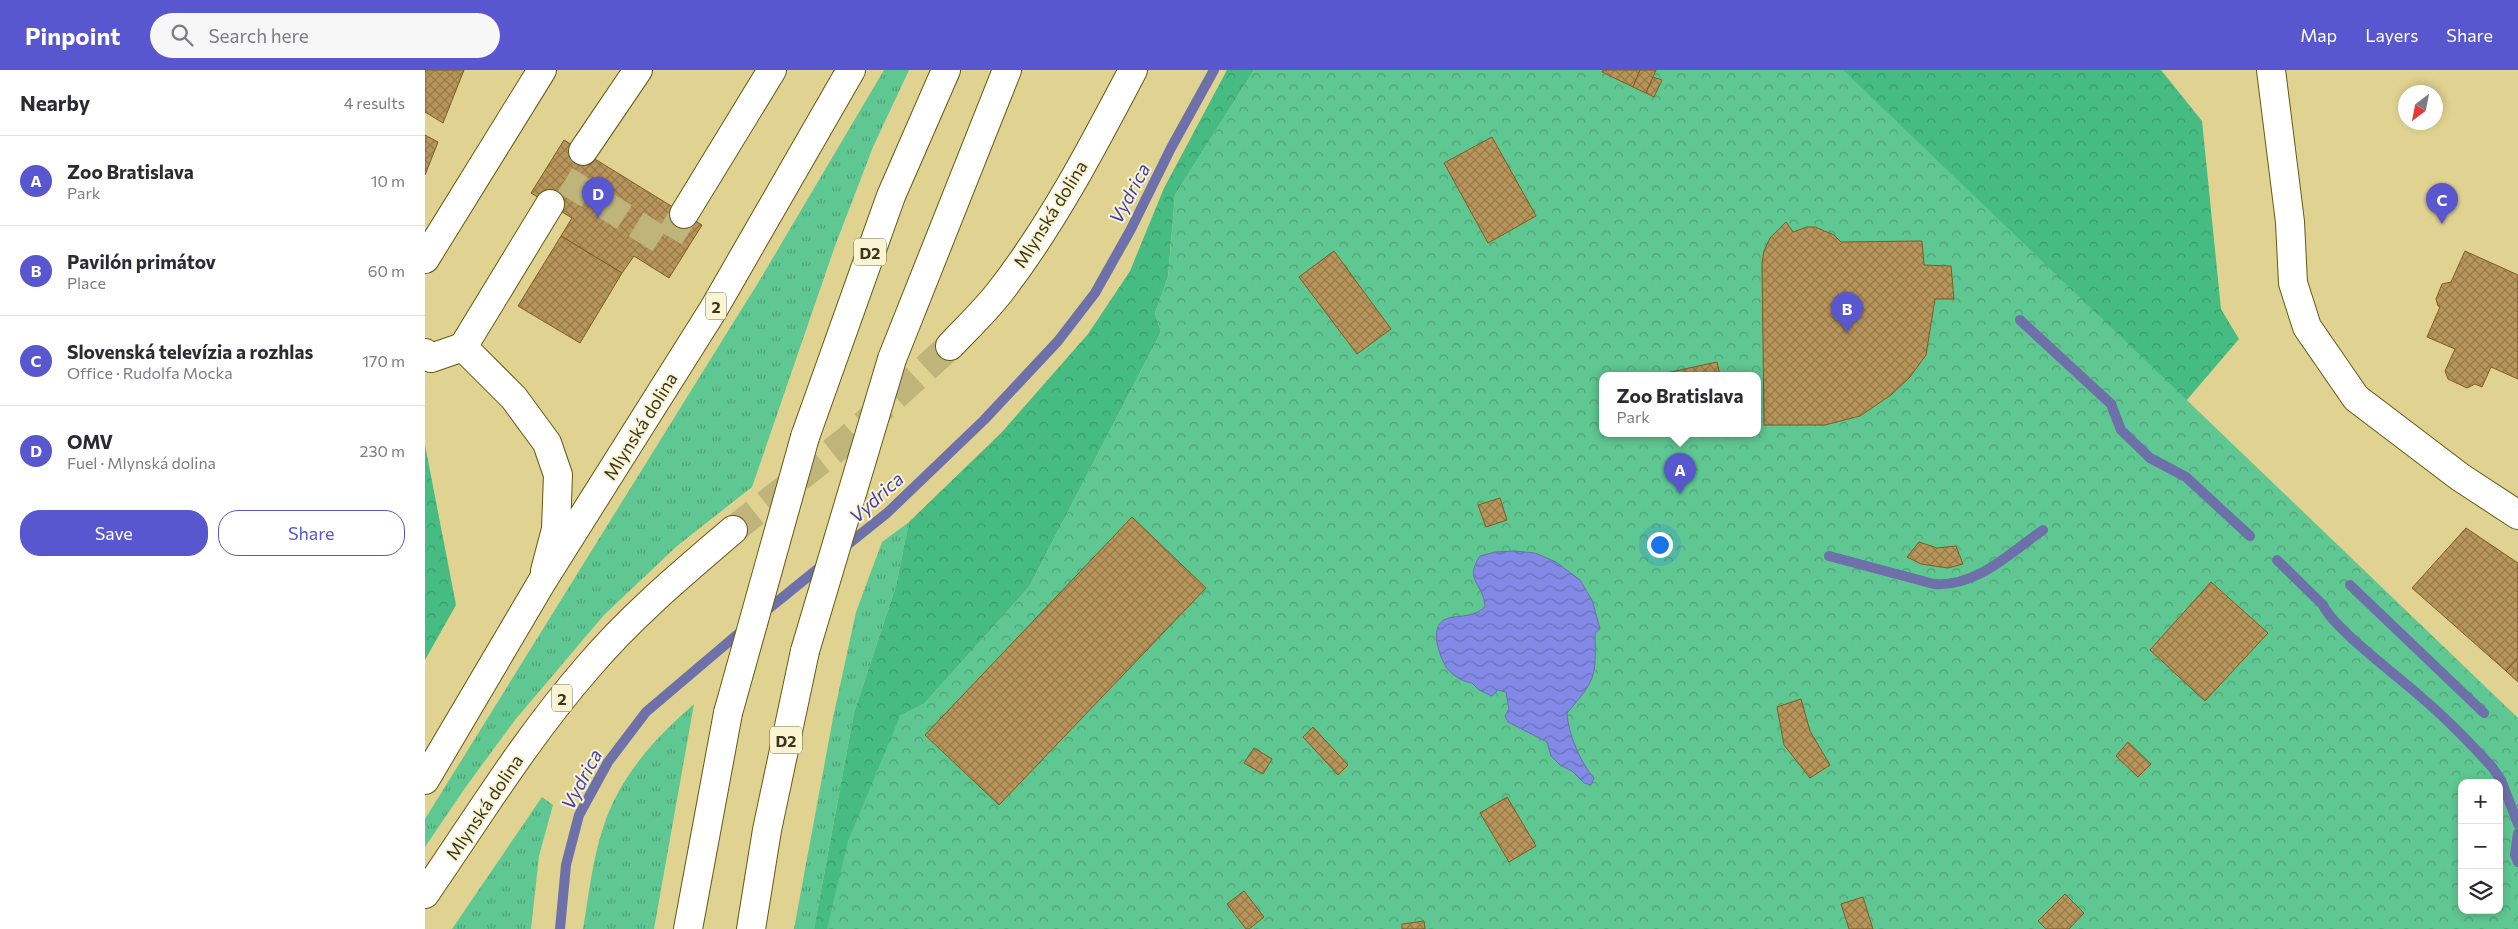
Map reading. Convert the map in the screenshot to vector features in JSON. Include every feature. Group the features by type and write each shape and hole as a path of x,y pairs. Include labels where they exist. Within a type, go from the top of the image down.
{"main road":[{"path":"425,259 541,70"},
{"path":"583,151 638,70"},
{"path":"684,214 772,70"},
{"name":"Mlynská dolina","path":"425,780 543,580 713,310 851,70"},
{"name":"D2","path":"688,929 728,712 805,437 891,196 946,70"},
{"name":"D2","path":"751,929 767,830 805,651 892,359 1007,70"},
{"path":"988,114 1017,70"},
{"name":"Mlynská dolina","path":"949,346 998,294 1035,242 1091,150 1133,70"},
{"path":"2271,70 2290,222 2293,283 2307,327 2356,398 2460,477 2518,515"},
{"path":"425,353 431,358 463,347 550,204"},
{"path":"463,347 514,398 547,443 556,468 558,475 556,529 543,580"},
{"name":"Mlynská dolina","path":"425,894 495,788 542,722 589,666 657,596 733,530"}],"green space":[{"path":"884,70 909,70 873,147 835,246 752,487 677,546 604,615 515,720 425,847 425,819 761,278"},
{"path":"1227,70 1254,70 1175,195 1168,277 1155,313 1161,332 1029,587 924,704 900,716 857,929 814,929 854,713 896,586 909,522 1002,432 1088,334 1130,271 1164,188"},
{"path":"1254,70 1843,70 2518,718 2518,929 827,929 848,841 900,716 924,704 1029,587 1161,332 1155,313 1168,277 1175,195"},
{"path":"1796,70 2161,70 2202,121 2221,309 2239,339 2186,401 2164,420"},
{"path":"425,445 456,605 425,660"},
{"path":"909,522 896,586 854,713 814,929 794,929 833,718 856,612 882,542"},
{"path":"694,704 654,929 583,929 599,840 618,792 652,745"},
{"path":"542,797 553,805 539,856 531,929 452,929"}],"water":[{"path":"1495,552 1535,553 1556,562 1580,580 1592,600 1600,629 1595,633 1594,669 1589,685 1567,713 1576,747 1584,764 1594,778 1591,785 1584,783 1572,771 1560,765 1551,756 1547,742 1508,722 1505,716 1509,709 1506,692 1498,690 1492,696 1479,690 1472,683 1460,679 1447,668 1440,653 1436,638 1439,626 1443,621 1449,618 1472,614 1485,607 1484,599 1473,571 1480,556"}],"building":[{"path":"425,70 464,70 443,123 425,112"},
{"path":"1603,70 1640,70 1633,87 1602,72"},
{"path":"1640,70 1656,70 1646,93 1633,87"},
{"path":"1653,77 1662,80 1654,97 1646,93"},
{"path":"425,135 438,142 425,175"},
{"path":"1492,137 1536,216 1488,243 1444,163"},
{"path":"564,140 702,225 669,278 634,256 622,273 561,236 572,218 531,193"},
{"path":"1786,222 1793,232 1807,227 1815,227 1834,235 1841,242 1922,241 1924,265 1951,266 1954,299 1935,299 1926,355 1910,377 1891,395 1860,416 1825,425 1764,425 1762,263 1764,251 1770,238"},
{"path":"561,236 622,273 580,343 518,306"},
{"path":"1334,251 1391,329 1357,354 1299,277"},
{"path":"2465,251 2518,275 2518,379 2491,367 2482,387 2475,384 2467,388 2448,379 2445,371 2455,349 2427,337 2440,307 2436,299 2442,284 2451,282"},
{"path":"1717,362 1719,372 1671,372"},
{"path":"1500,498 1507,520 1486,527 1478,505"},
{"path":"1132,517 1206,588 999,805 925,735"},
{"path":"2466,528 2518,563 2518,658 2506,671 2412,588"},
{"path":"1919,542 1937,548 1956,546 1963,564 1948,568 1921,564 1907,557"},
{"path":"2211,582 2268,633 2205,701 2150,650"},
{"path":"2518,658 2518,682 2506,671"},
{"path":"1801,699 1810,731 1830,765 1810,778 1784,745 1777,707"},
{"path":"1313,727 1348,765 1338,775 1303,737"},
{"path":"2128,742 2151,764 2138,777 2116,756"},
{"path":"1254,748 1272,759 1263,774 1244,763"},
{"path":"1507,797 1536,846 1509,862 1480,813"},
{"path":"1244,891 1264,917 1249,929 1246,929 1227,904"},
{"path":"2065,894 2084,913 2069,929 2046,929 2038,921"},
{"path":"1863,897 1873,929 1849,929 1841,904"},
{"path":"1424,921 1425,929 1402,929 1402,924"}],"waterway":[{"name":"Vydrica","path":"842,549 887,513 984,420 1058,341 1095,293 1131,229 1171,148 1214,70"},
{"path":"2020,320 2111,404 2121,430 2150,458 2186,477 2250,536"},
{"path":"1829,556 1934,584 1950,583 1965,580 1992,567 2043,530"},
{"path":"2277,560 2323,605 2339,626 2440,713 2492,767 2501,780 2518,824"},
{"name":"Vydrica","path":"762,614 825,563"},
{"path":"2350,585 2484,713"},
{"name":"Vydrica","path":"560,929 566,865 579,815 608,762 646,712 745,628"},
{"path":"2518,833 2515,855 2518,862"}],"tunnel":[{"path":"565,180 666,243 684,214"},
{"path":"733,530 847,440 950,346"}],"place":[{"name":"OMV","path":"598,218"},
{"name":"Slovenská televízia a rozhlas","path":"2442,224"},
{"name":"Pavilón primátov","path":"1847,333"},
{"name":"Zoo Bratislava","path":"1680,494"}]}
